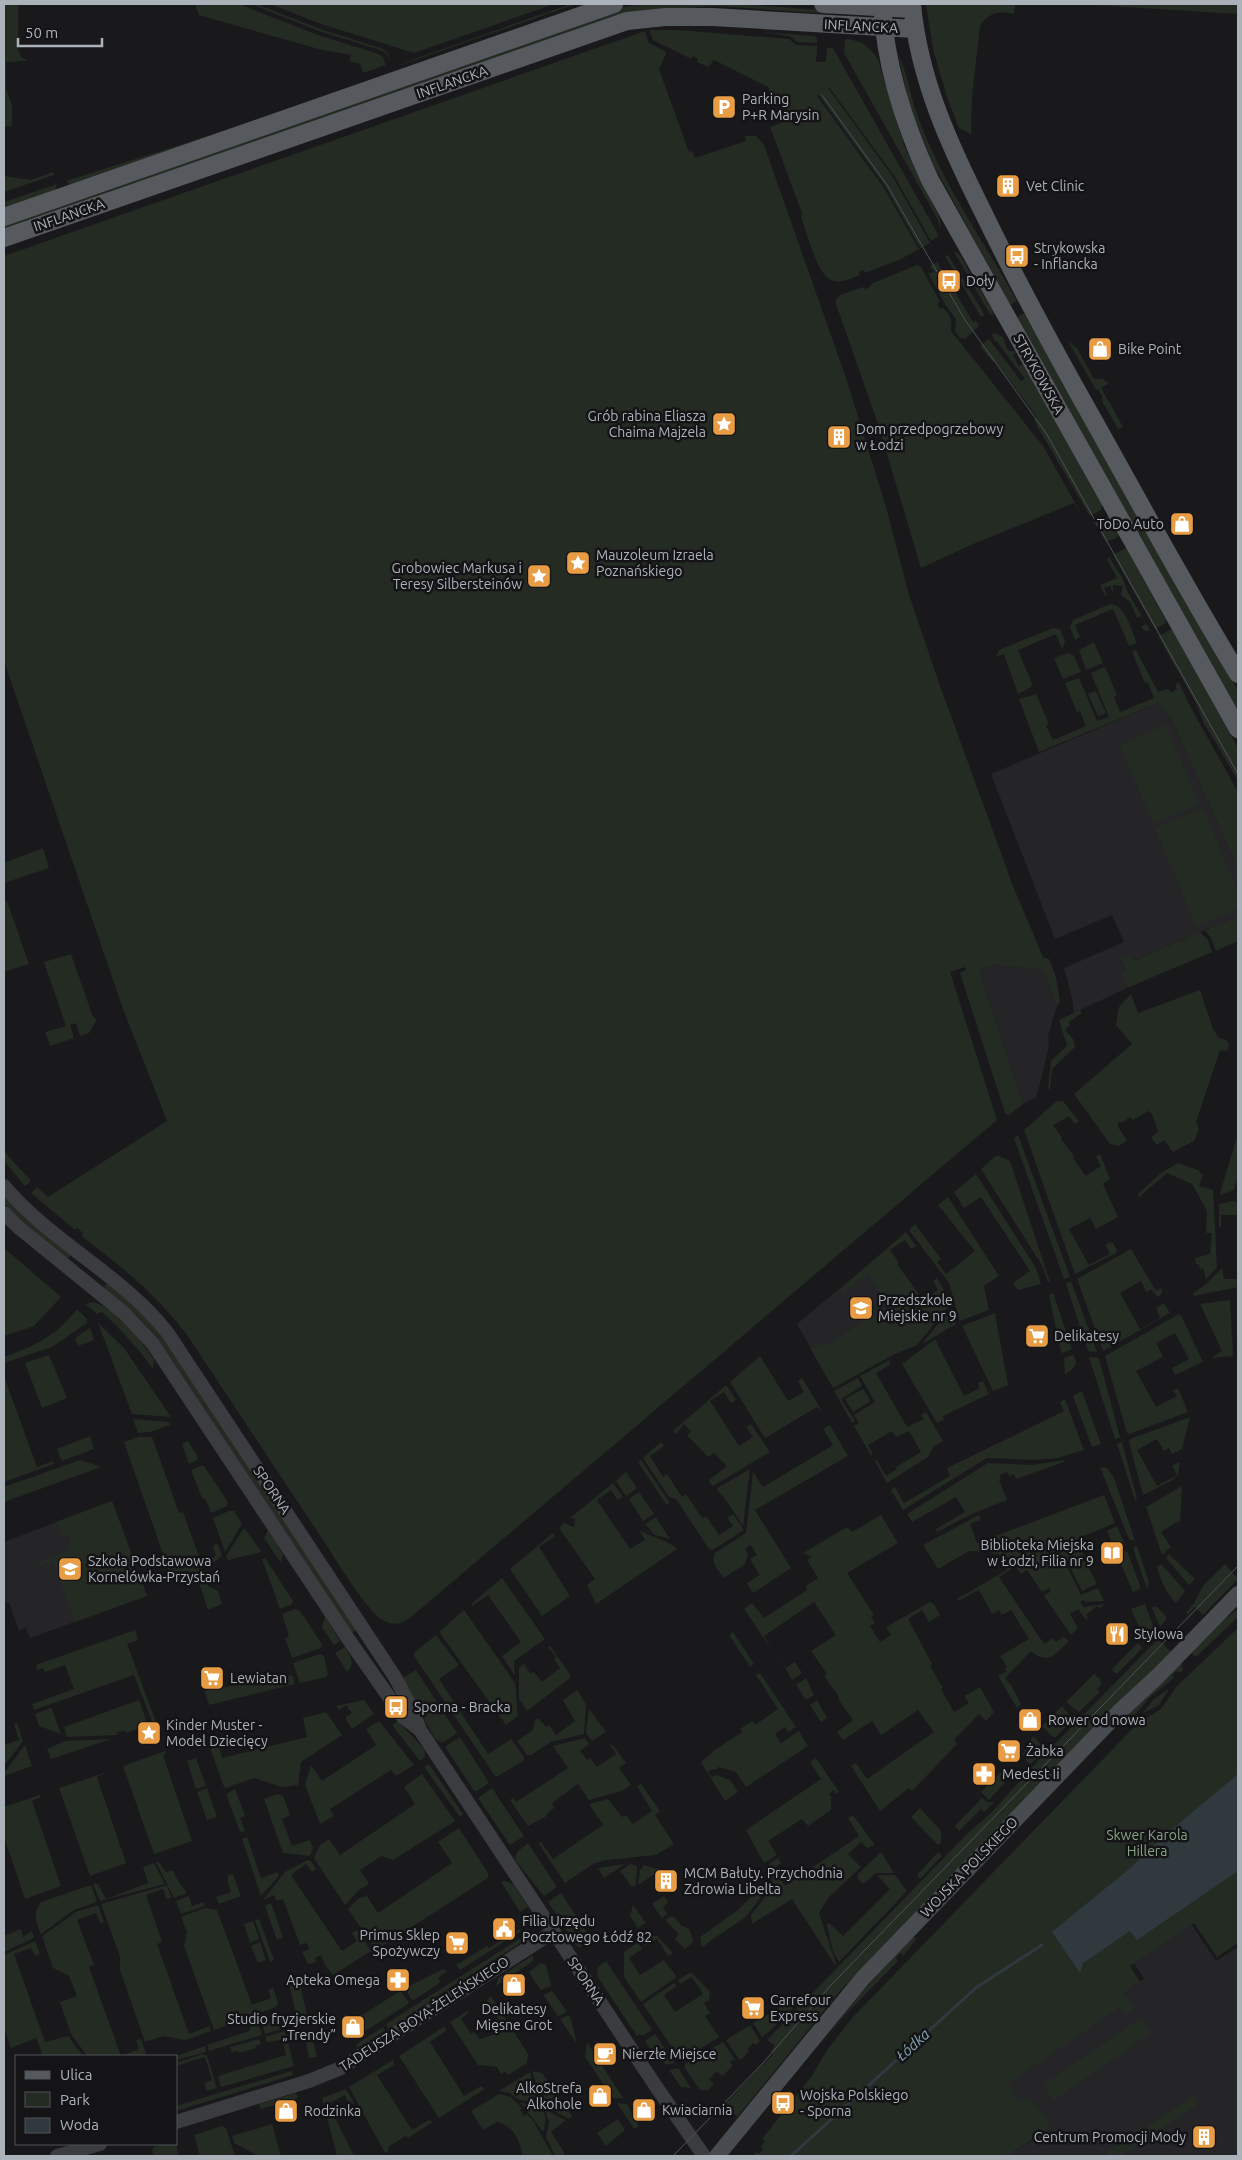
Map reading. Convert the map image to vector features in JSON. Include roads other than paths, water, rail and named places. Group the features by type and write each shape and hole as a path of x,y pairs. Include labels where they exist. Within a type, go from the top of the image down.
{"main road":[{"name":"INFLANCKA","path":"4,217 614,4"},
{"name":"INFLANCKA","path":"823,4 912,6"},
{"name":"STRYKOWSKA","path":"882,6 889,60 897,94 913,142 930,180 1238,729"},
{"name":"STRYKOWSKA","path":"912,6 926,81 944,131 1014,275 1138,500 1238,674"},
{"name":"INFLANCKA","path":"4,238 628,22 658,17 713,17 915,29"},
{"name":"WOJSKA POLSKIEGO","path":"717,2156 840,2004 894,1944 1112,1719 1158,1676 1238,1594"}],"street":[{"name":"SPORNA","path":"4,1186 32,1216 142,1305 167,1332 395,1677 414,1711 420,1730 704,2156"},
{"name":"SPORNA","path":"4,1213 136,1324 153,1344 349,1640 403,1717 420,1730"},
{"name":"TADEUSZA BOYA-ŻELEŃSKIEGO","path":"178,2121 309,2081 341,2068 553,1932"},
{"path":"57,2156 96,2145"}],"water":[{"path":"1238,1774 1238,1871 1137,1940 1130,1931 1083,1963 1080,1973 1052,1932 1129,1869 1165,1835"}],"waterway":[{"name":"Łódka","path":"791,2156 977,1987 1042,1945"}],"tram line":[{"path":"822,95 887,185 965,320 1046,433 1238,774"},
{"path":"673,2156 762,2064 832,1984 1238,1566"}],"place":[{"name":"Parking P+R Marysin","path":"724,107"},
{"name":"Vet Clinic","path":"1008,186"},
{"name":"Strykowska - Inflancka","path":"1017,256"},
{"name":"Doły","path":"949,281"},
{"name":"Bike Point","path":"1100,349"},
{"name":"Grób rabina Eliasza Chaima Majzela","path":"724,424"},
{"name":"Dom przedpogrzebowy w Łodzi","path":"839,437"},
{"name":"ToDo Auto","path":"1182,524"},
{"name":"Mauzoleum Izraela Poznańskiego","path":"578,563"},
{"name":"Grobowiec Markusa i Teresy Silbersteinów","path":"539,576"},
{"name":"Przedszkole Miejskie nr 9","path":"861,1308"},
{"name":"Delikatesy","path":"1037,1336"},
{"name":"Biblioteka Miejska w Łodzi, Filia nr 9","path":"1112,1553"},
{"name":"Szkoła Podstawowa Kornelówka-Przystań","path":"70,1569"},
{"name":"Stylowa","path":"1117,1634"},
{"name":"Lewiatan","path":"212,1678"},
{"name":"Sporna - Bracka","path":"396,1707"},
{"name":"Rower od nowa","path":"1030,1720"},
{"name":"Kinder Muster - Model Dziecięcy","path":"149,1733"},
{"name":"Żabka","path":"1009,1751"},
{"name":"Medest Ii","path":"984,1774"},
{"name":"MCM Bałuty. Przychodnia Zdrowia Libelta","path":"666,1881"},
{"name":"Filia Urzędu Pocztowego Łódź 82","path":"504,1929"},
{"name":"Primus Sklep Spożywczy","path":"457,1943"},
{"name":"Apteka Omega","path":"398,1980"},
{"name":"Delikatesy Mięsne Grot","path":"514,1985"},
{"name":"Carrefour Express","path":"753,2008"},
{"name":"Studio fryzjerskie „Trendy”","path":"353,2027"},
{"name":"Nierzłe Miejsce","path":"605,2054"},
{"name":"AlkoStrefa Alkohole","path":"600,2096"},
{"name":"Wojska Polskiego - Sporna","path":"783,2103"},
{"name":"Kwiaciarnia","path":"644,2110"},
{"name":"Rodzinka","path":"286,2111"},
{"name":"Centrum Promocji Mody","path":"1204,2137"}],"park label":[{"name":"Skwer Karola Hillera","path":"1147,1844"}]}
